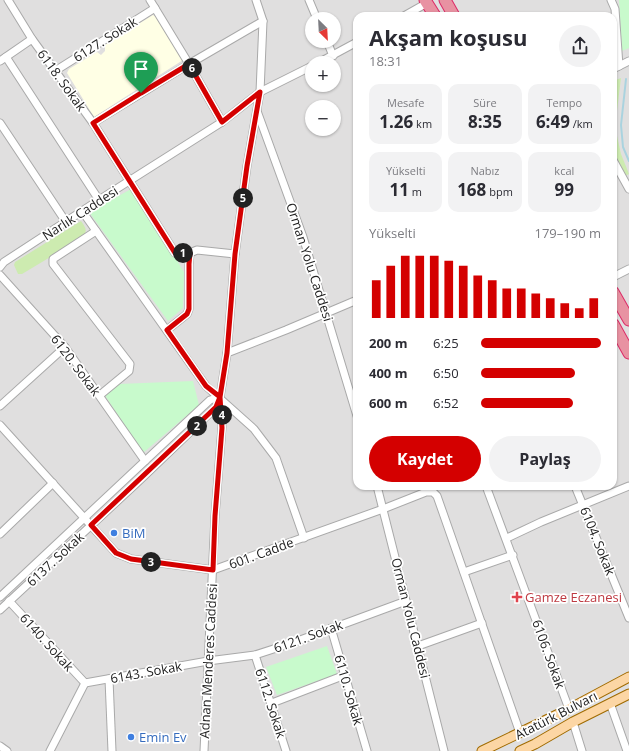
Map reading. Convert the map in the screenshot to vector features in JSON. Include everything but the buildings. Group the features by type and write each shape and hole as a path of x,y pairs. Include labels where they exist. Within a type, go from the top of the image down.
{"highway":[{"path":"445,0 452,12"},
{"path":"426,2 432,12"},
{"path":"617,299 629,320"},
{"path":"617,331 629,353"}],"main road":[{"name":"Atatürk Bulvarı","path":"482,751 569,709 629,677"},
{"name":"Atatürk Bulvarı","path":"520,751 536,747 573,722 629,694"}],"street":[{"name":"6118. Sokak","path":"8,0 32,39 93,123 175,253 190,253"},
{"path":"150,0 222,122"},
{"name":"Adnan Menderes Caddesi","path":"204,751 215,516 222,428 220,397 227,353 235,254 247,166 260,92 263,21 256,0"},
{"path":"309,0 314,12"},
{"path":"611,0 615,8 615,12"},
{"path":"410,12 426,2"},
{"name":"6127. Sokak","path":"55,71 155,8"},
{"path":"93,123 189,64 263,21"},
{"path":"32,39 3,59 99,200"},
{"path":"330,48 333,56 353,44"},
{"path":"617,67 629,60"},
{"name":"Narlık Caddesi","path":"1,262 222,122 260,92 305,70"},
{"name":"Orman Yolu Caddesi","path":"257,110 303,237 353,403"},
{"path":"0,123 66,222"},
{"path":"617,167 628,185"},
{"path":"82,211 206,386 254,429 276,458 304,538"},
{"path":"96,231 53,259 53,264 130,364 129,371 100,395"},
{"path":"167,330 187,314 189,309 190,253 197,250 235,254"},
{"path":"617,276 629,269"},
{"name":"6120. Sokak","path":"0,275 65,347 145,461"},
{"path":"227,353 353,302"},
{"path":"0,406 65,347"},
{"name":"6137. Sokak","path":"0,597 210,400 220,397"},
{"name":"6137. Sokak","path":"0,610 216,407 220,397"},
{"name":"601. Cadde","path":"0,425 116,553 131,559 213,570 304,538 426,492 433,492 437,496 464,572"},
{"path":"0,534 53,483"},
{"path":"507,538 583,504 629,486"},
{"name":"Orman Yolu Caddesi","path":"378,490 444,751"},
{"name":"6106. Sokak","path":"488,490 507,538 569,709"},
{"name":"6104. Sokak","path":"577,490 629,618"},
{"path":"513,555 464,572 520,733"},
{"name":"6140. Sokak","path":"10,601 85,683"},
{"name":"6121. Sokak","path":"208,661 256,655 406,601"},
{"path":"418,646 482,624"},
{"name":"6110. Sokak","path":"331,628 367,751"},
{"name":"6112. Sokak","path":"256,655 286,751"},
{"name":"6143. Sokak","path":"85,683 208,661"},
{"path":"272,703 345,675"},
{"path":"109,679 112,751"},
{"path":"50,751 85,683"},
{"path":"610,703 627,751"},
{"path":"573,722 582,751"},
{"path":"0,746 7,751"}],"shaded area":[{"path":"0,0 629,0 629,751 0,751"},
{"path":"153,15 157,18 183,60 94,117 67,73 69,69 97,52 101,55 105,51 105,45"}],"green space":[{"path":"619,0 629,0 629,48 622,51"},
{"path":"621,78 617,111 617,80"},
{"path":"617,136 621,154 629,174 625,176 617,160"},
{"path":"133,188 184,272 183,308 168,321 89,212"},
{"path":"81,221 86,230 82,238 22,274 18,274 14,265 15,262"},
{"path":"193,381 199,405 143,453 104,394 119,384"},
{"path":"327,646 337,674 277,695 266,667"}],"waterway":[{"path":"626,79 621,125 623,147 629,161"}],"place":[{"name":"BiM","path":"114,533"},
{"name":"Gamze Eczanesi","path":"517,597"},
{"name":"Emin Ev","path":"131,737"}],"route":[{"path":"141,93 93,123 175,253 190,253 189,309 187,314 167,330 206,386 220,397 216,407 91,525 116,553 131,559 213,570 215,516 222,428 220,397 227,353 235,254 247,166 260,92 222,122 189,64 141,93"}]}
